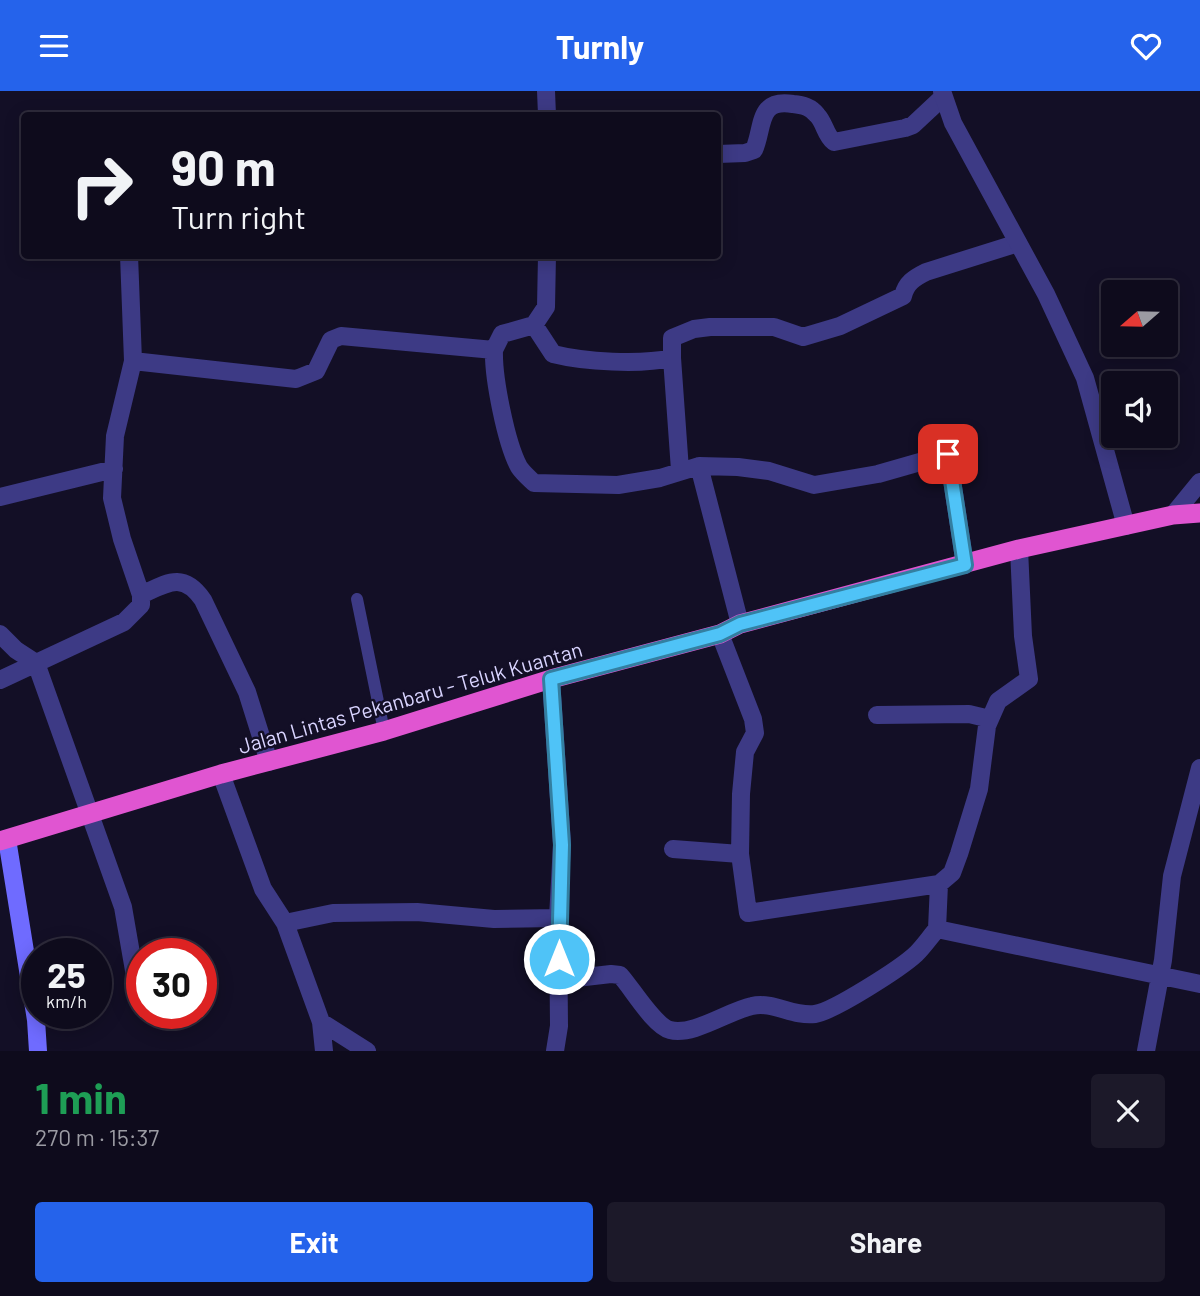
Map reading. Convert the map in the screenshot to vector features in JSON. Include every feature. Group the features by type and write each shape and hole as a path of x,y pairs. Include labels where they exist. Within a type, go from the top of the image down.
{"highway":[{"name":"Jalan Lintas Pekanbaru - Teluk Kuantan","path":"3,840 551,679 720,634 740,624 1019,549 1172,516 1200,513"}],"main road":[{"path":"3,840 36,1020 38,1051"}],"street":[{"path":"546,91 547,112"},
{"path":"721,154 754,150 763,115 767,108 779,104 789,103 810,108 824,123 828,136 834,142 913,125 943,94 953,123 1046,294 1085,379 1126,526"},
{"path":"680,470 672,338 694,328 774,327 803,337 840,326 887,306 903,296 905,286 914,278 926,272 1018,243"},
{"path":"0,680 124,622 141,605 141,596 112,498 115,436 133,362 128,259"},
{"path":"547,259 546,306 534,325 502,334 494,350 494,365 510,442 520,468 534,483 618,485 660,478 699,466 769,471 814,485 878,474 948,454 965,565"},
{"path":"534,325 552,354 560,356 651,363 672,358"},
{"path":"133,362 296,379 316,371 331,341 341,336 494,350"},
{"path":"699,466 740,624"},
{"path":"0,497 114,469"},
{"path":"1172,516 1200,482"},
{"path":"720,634 753,719 755,733 746,752 741,794 740,853 748,913 939,884 952,873 960,854 979,789 990,719 998,701 1029,680 1023,636 1019,549"},
{"path":"141,596 170,582 182,582 194,587 203,600 247,692 269,762"},
{"path":"0,634 16,650 36,663 123,907 128,938"},
{"path":"551,679 562,845 558,918 559,1026 555,1051"},
{"path":"877,715 969,714 990,719"},
{"path":"1146,1051 1160,976 1172,876 1200,768"},
{"path":"221,774 263,889 285,923 321,1022 324,1051"},
{"path":"673,849 740,853"},
{"path":"559,980 620,975 667,1030 683,1031 756,1005 775,1007 796,1014 816,1014 887,975 915,954 937,929 939,884"},
{"path":"285,923 333,913 417,912 494,919 558,918"},
{"path":"937,929 1200,984"},
{"path":"321,1022 367,1051"}],"lane":[{"path":"357,599 384,730"}],"route":[{"path":"559,959 562,845 551,679 720,634 740,624 965,565 948,454"}]}
